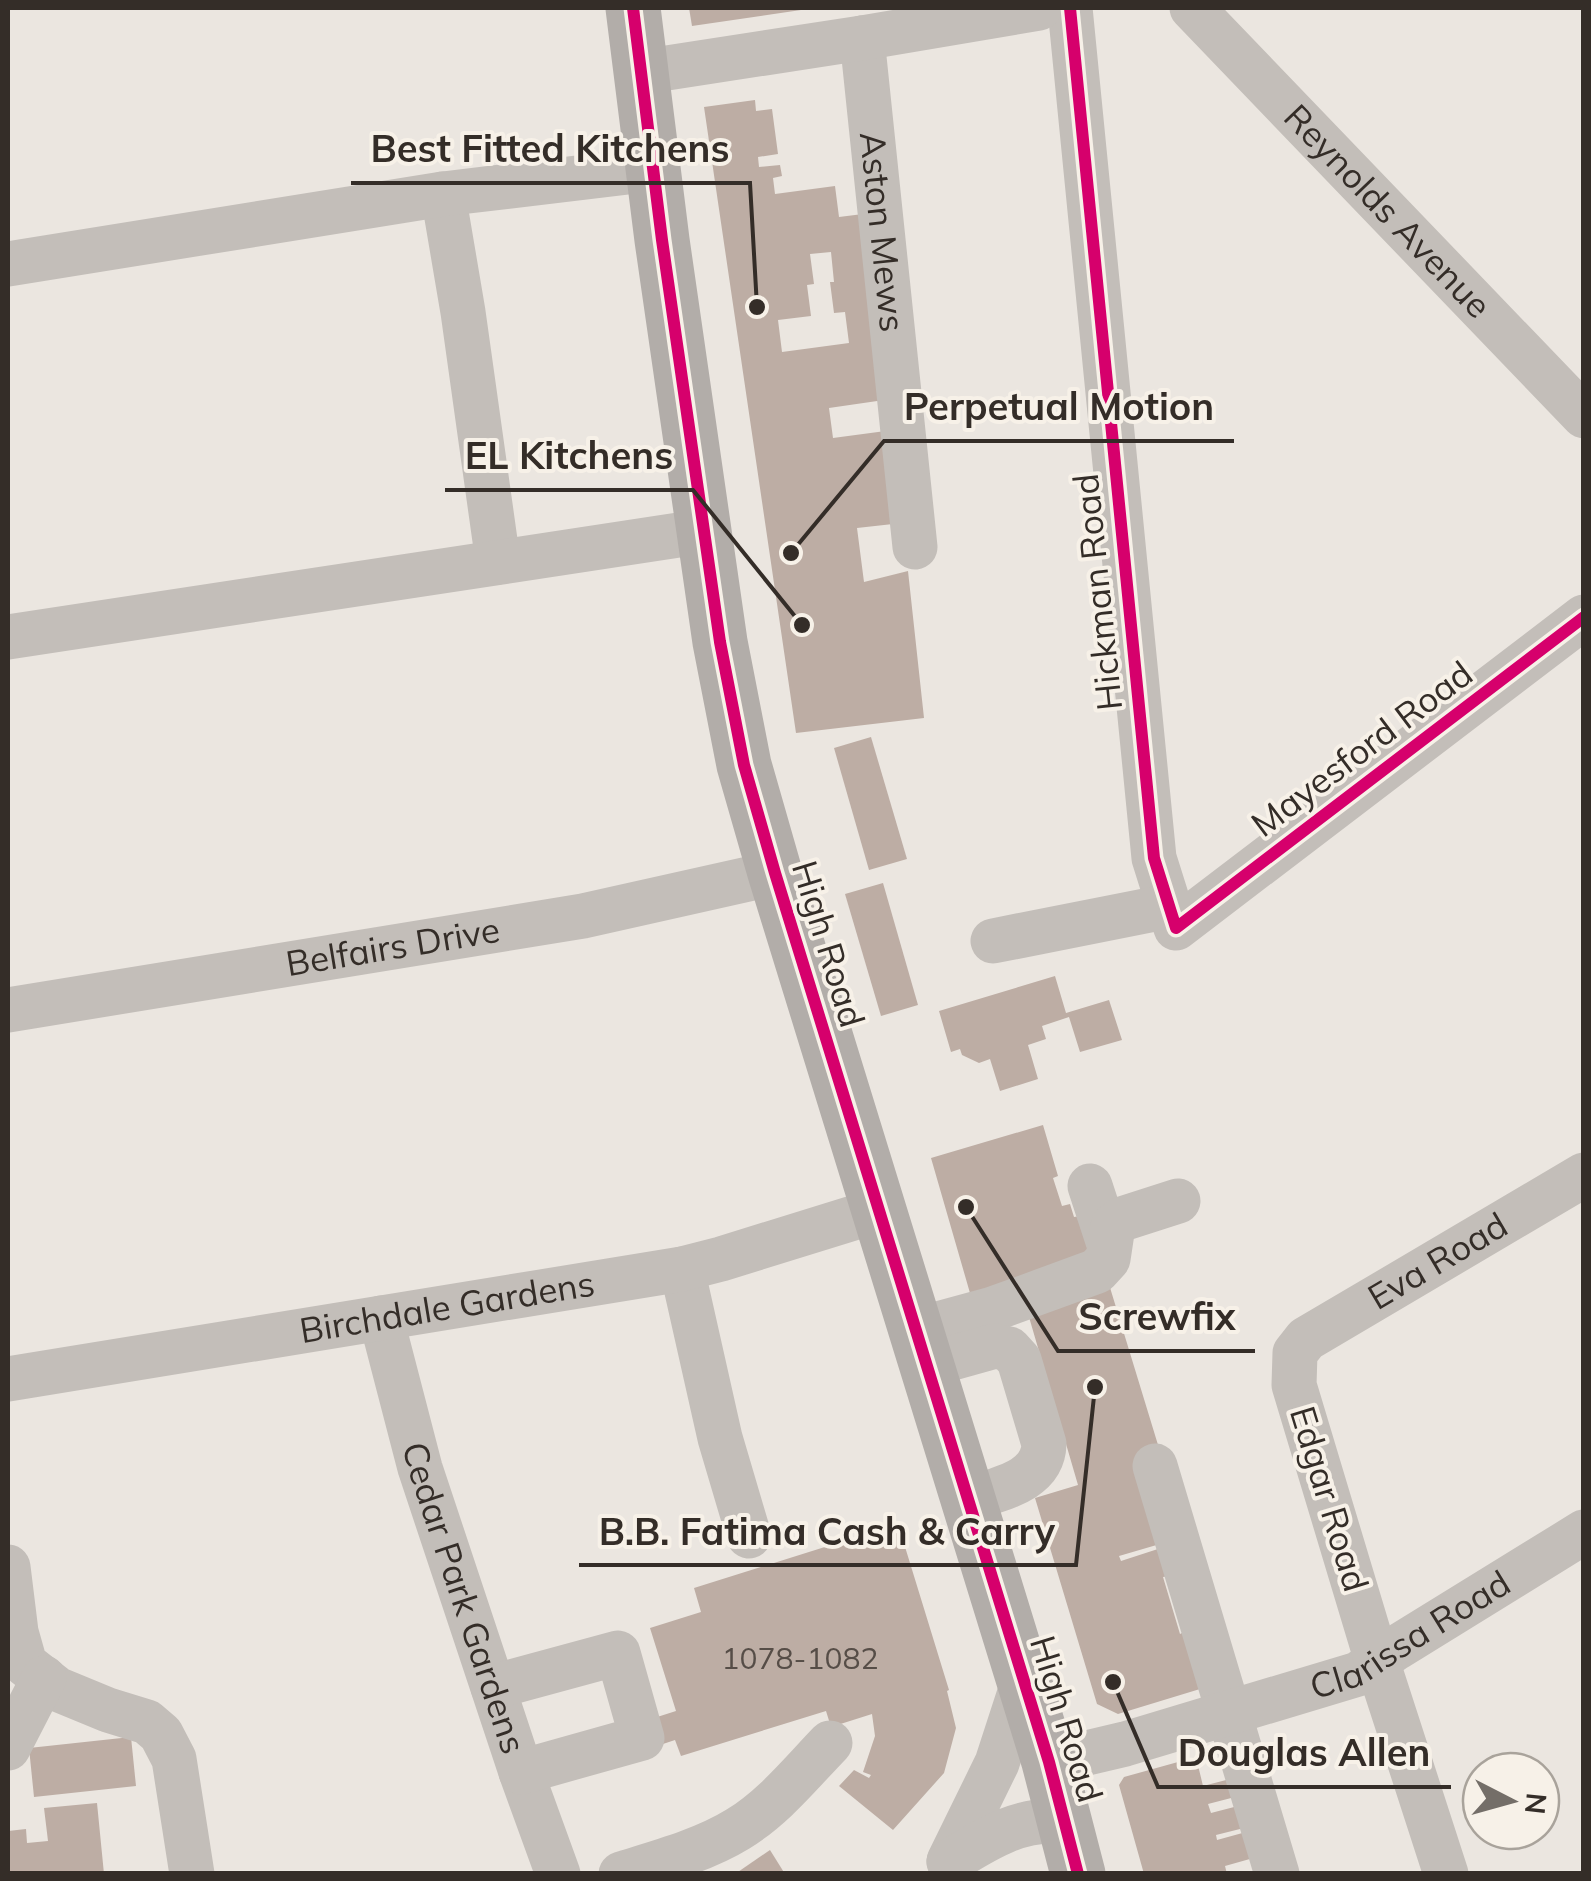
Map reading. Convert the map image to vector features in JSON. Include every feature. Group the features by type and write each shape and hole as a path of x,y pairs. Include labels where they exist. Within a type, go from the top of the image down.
{"main road":[{"name":"High Road","path":"633,8 720,642 744,764 774,873 1049,1762 1078,1874"}],"street":[{"path":"642,72 1039,8"},
{"name":"Hickman Road","path":"1070,8 1154,858 1173,918"},
{"name":"Reynolds Avenue","path":"1192,8 1584,416"},
{"name":"Aston Mews","path":"862,38 915,547"},
{"path":"8,264 443,194 653,169"},
{"path":"443,194 498,562"},
{"path":"8,638 705,531"},
{"name":"Mayesford Road","path":"1173,918 1584,616"},
{"name":"Belfairs Drive","path":"8,1010 584,916 774,873"},
{"path":"993,941 1173,918"},
{"name":"Eva Road","path":"1295,1353 1306,1339 1584,1175"},
{"path":"1090,1186 1109,1244"},
{"path":"922,1348 992,1309 1097,1270 1108,1259 1113,1226 1122,1218 1178,1201"},
{"name":"Birchdale Gardens","path":"8,1379 682,1269 879,1210"},
{"path":"682,1269 720,1438 748,1536"},
{"name":"Cedar Park Gardens","path":"381,1318 420,1468 558,1874"},
{"path":"922,1348 996,1346 1010,1349 1019,1360 1044,1444 1044,1457 1035,1470 1017,1482 968,1500"},
{"name":"Edgar Road","path":"1295,1353 1294,1385 1446,1874"},
{"path":"1155,1466 1277,1874"},
{"name":"Clarissa Road","path":"1049,1762 1114,1747 1358,1674 1584,1532"},
{"path":"8,1567 16,1632 26,1664 58,1689 147,1722 161,1734 174,1759 192,1874"},
{"path":"493,1687 618,1652 642,1738 521,1772"},
{"path":"8,1748 44,1678"},
{"path":"943,1867 996,1763 1024,1680"},
{"path":"621,1874 734,1832 772,1803 830,1743"},
{"path":"943,1867 1006,1829 1048,1819 1066,1822"}],"building":[{"path":"689,8 800,8 801,10 692,26"},
{"path":"755,100 756,111 772,109 778,154 758,157 759,167 780,165 782,176 773,178 775,194 835,186 839,217 863,214 891,399 829,408 833,438 893,430 902,523 857,528 864,582 908,571 924,718 796,733 704,107","holes":["831,252 834,282 830,282 834,313 845,312 849,343 782,352 778,320 811,316 807,285 814,284 810,254"]},
{"path":"871,737 907,859 869,870 834,748"},
{"path":"883,883 918,1005 881,1016 845,894"},
{"path":"1055,976 1066,1013 1109,1000 1122,1040 1080,1052 1069,1017 1042,1026 1046,1039 1028,1045 1038,1079 1000,1091 990,1059 979,1063 962,1055 960,1049 951,1052 939,1011"},
{"path":"1043,1125 1062,1206 1070,1204 1074,1217 1080,1216 1091,1253 972,1300 931,1158"},
{"path":"1108,1281 1162,1458 1160,1544 1119,1556 1121,1561 1161,1548 1169,1576 1163,1577 1200,1689 1118,1714 1097,1704 1035,1498 1078,1485 1029,1317"},
{"path":"898,1524 949,1690 956,1728 944,1773 893,1830 839,1786 854,1770 869,1778 871,1775 863,1772 875,1736 872,1714 831,1727 826,1711 681,1756 675,1740 663,1744 654,1718 676,1711 650,1628 701,1612 694,1588"},
{"path":"131,1737 136,1786 34,1797 29,1748"},
{"path":"1196,1757 1203,1786 1230,1779 1235,1797 1208,1804 1211,1813 1238,1806 1244,1828 1216,1835 1217,1840 1257,1829 1264,1855 1225,1866 1227,1874 1144,1874 1119,1785 1124,1777"},
{"path":"97,1803 104,1874 8,1874 8,1831 26,1829 27,1843 48,1841 44,1808"},
{"path":"770,1850 785,1874 735,1874"}],"cycle path":[{"path":"633,8 720,642 744,765 1049,1762 1078,1874"},
{"path":"1070,8 1154,858 1176,928 1584,617"}],"place":[{"name":"Best Fitted Kitchens","path":"757,307"},
{"name":"Perpetual Motion","path":"791,553"},
{"name":"EL Kitchens","path":"802,625"},
{"name":"Screwfix","path":"966,1207"},
{"name":"B.B. Fatima Cash & Carry","path":"1095,1387"},
{"name":"Douglas Allen","path":"1113,1682"}]}
